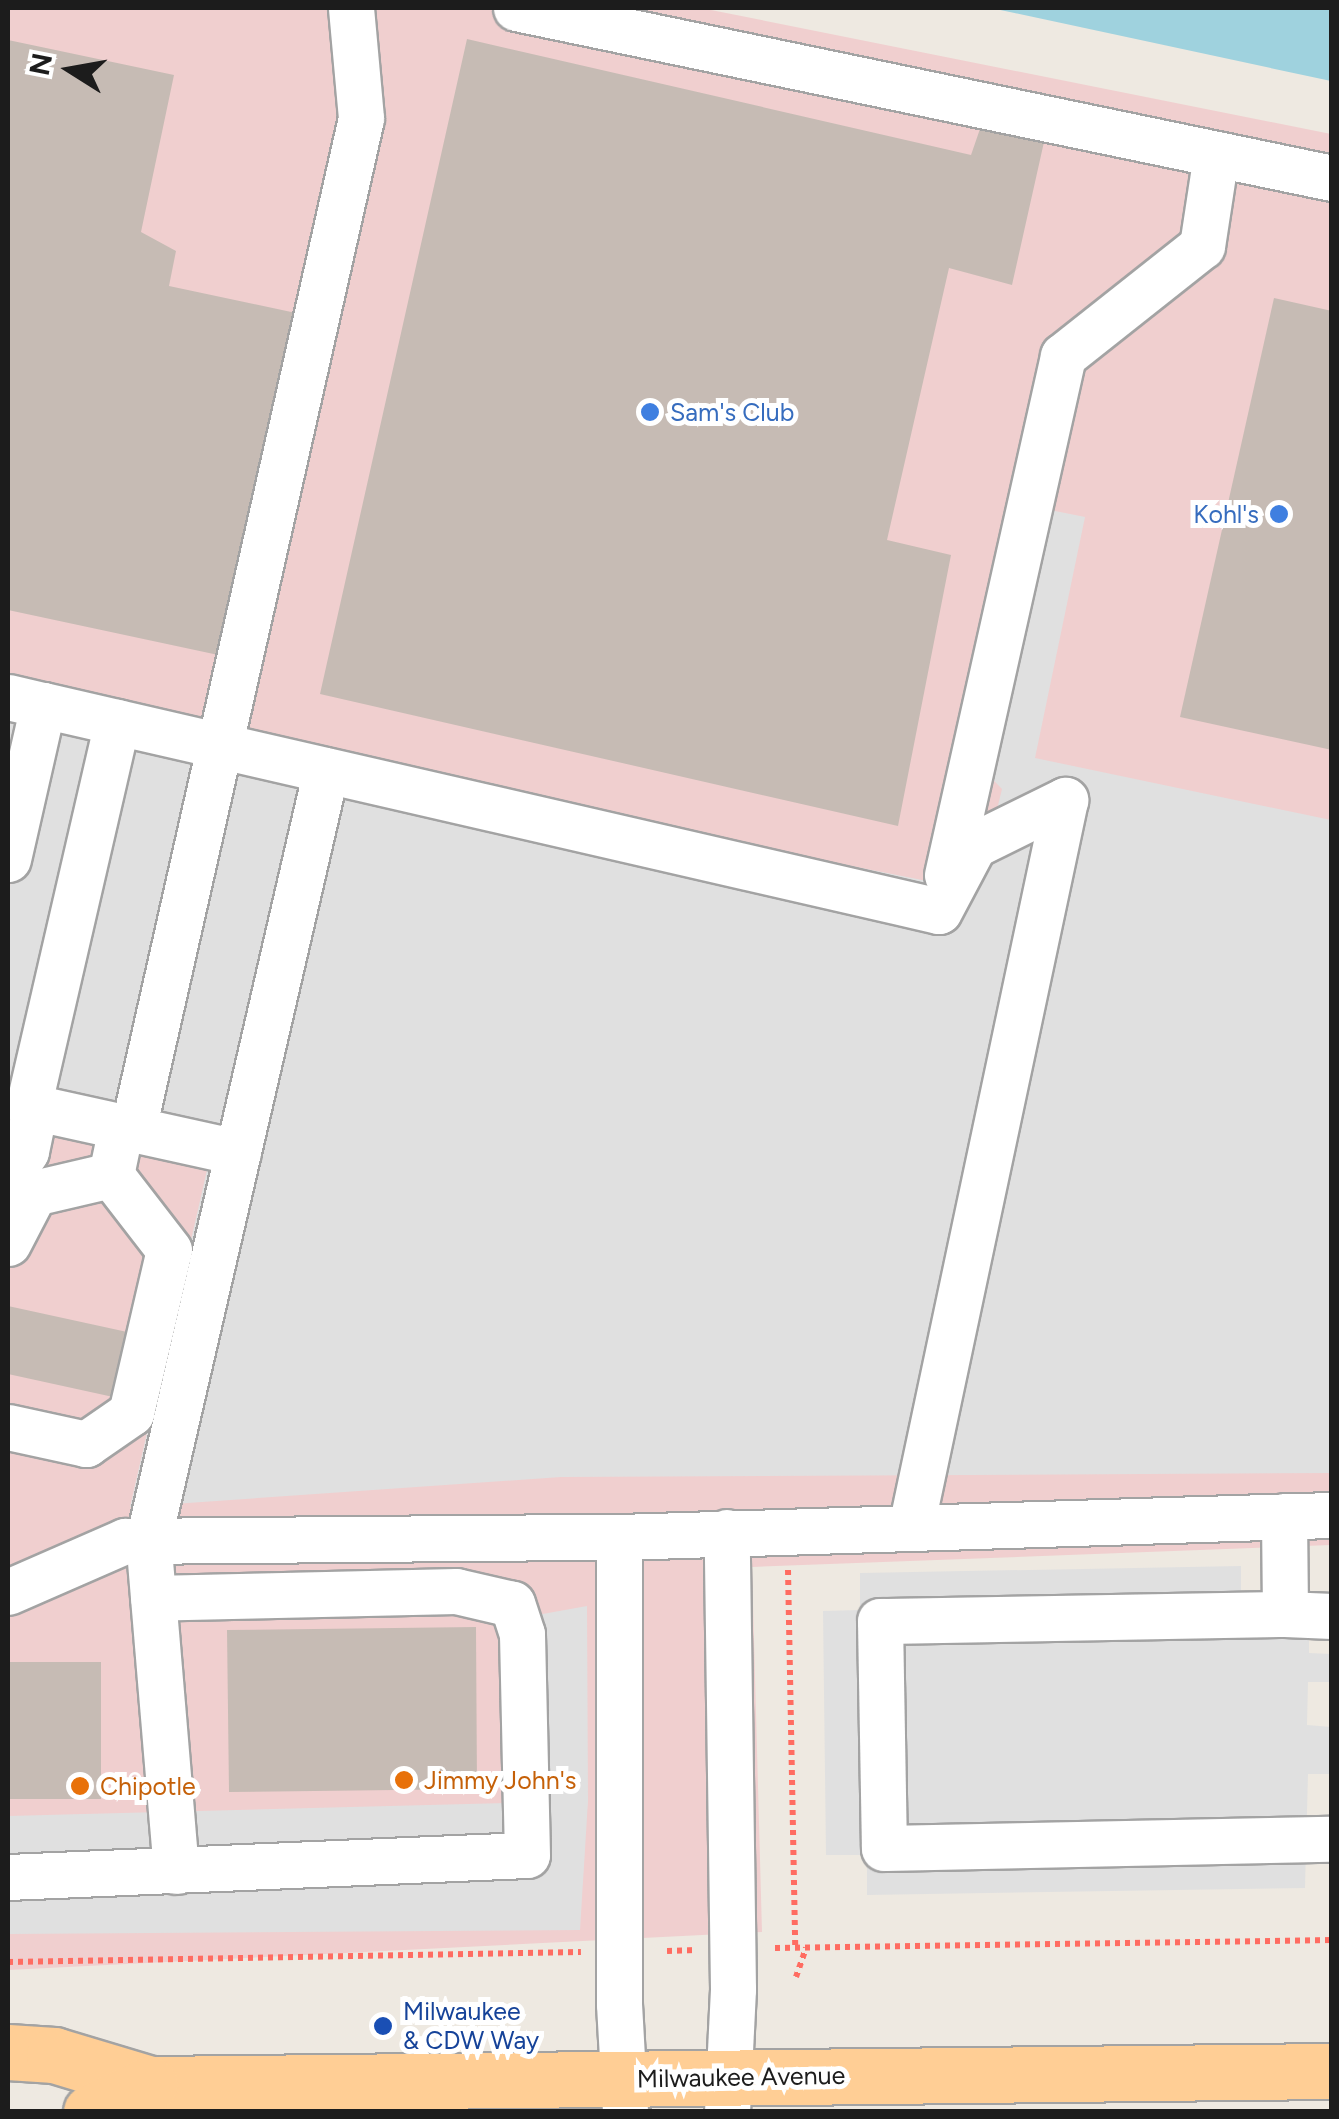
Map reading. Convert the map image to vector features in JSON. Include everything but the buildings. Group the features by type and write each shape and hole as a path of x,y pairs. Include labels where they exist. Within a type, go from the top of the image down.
{"main road":[{"name":"Milwaukee Avenue","path":"8,2052 54,2054 150,2084 392,2081 624,2096 1332,2071"},
{"path":"392,2081 449,2112"},
{"name":"Milwaukee Avenue","path":"90,2112 150,2084"}],"street":[{"path":"111,1175 127,1128 223,746 360,118 352,8"},
{"path":"516,8 1332,178"},
{"path":"939,911 1064,356 1202,246 1216,154"},
{"path":"8,860 25,701 939,911"},
{"path":"117,722 28,1106 238,1152"},
{"path":"176,1872 148,1541 326,770"},
{"path":"911,1527 1065,800 974,844 939,911"},
{"path":"8,1178 26,1151 35,1108"},
{"path":"8,1243 34,1194 111,1175"},
{"path":"8,1427 86,1444 131,1413 168,1250 111,1175"},
{"path":"8,1592 126,1541 619,1537 1332,1515"},
{"path":"1284,1516 1286,1614"},
{"path":"728,1532 733,1989 728,2094"},
{"path":"619,1537 618,2004 624,2096"},
{"path":"8,1878 527,1854 519,1624 512,1604 456,1591 153,1598"},
{"path":"1332,1616 880,1621 884,1848 1332,1840"}],"path":[{"path":"787,1530 796,1948"},
{"path":"775,1948 1332,1940"},
{"path":"796,1977 806,1948"},
{"path":"667,1951 699,1950"},
{"path":"8,1962 594,1951"}],"shaded area":[{"path":"8,8 701,8 1331,134 1331,1545 752,1567 762,1932 8,1970"},
{"path":"1030,506 1085,517 1035,758 1331,820 1331,1473 561,1477 130,1507 207,1170 8,1120 8,897 37,739 8,860 8,697 977,891 1002,789 973,759"},
{"path":"1241,1566 1241,1595 1309,1638 1309,1653 1331,1654 1331,1682 1308,1682 1307,1725 1331,1727 1332,1774 1308,1774 1305,1888 867,1895 867,1855 826,1855 823,1611 860,1610 860,1573"},
{"path":"587,1606 588,1801 580,1930 8,1934 8,1816 507,1803 504,1621"}],"water":[{"path":"991,8 1331,8 1331,81"}],"place":[{"name":"Sam's Club","path":"650,412"},
{"name":"Kohl's","path":"1279,514"},
{"name":"Jimmy John's","path":"404,1780"},
{"name":"Chipotle","path":"80,1786"},
{"name":"Milwaukee & CDW Way","path":"383,2026"}]}
